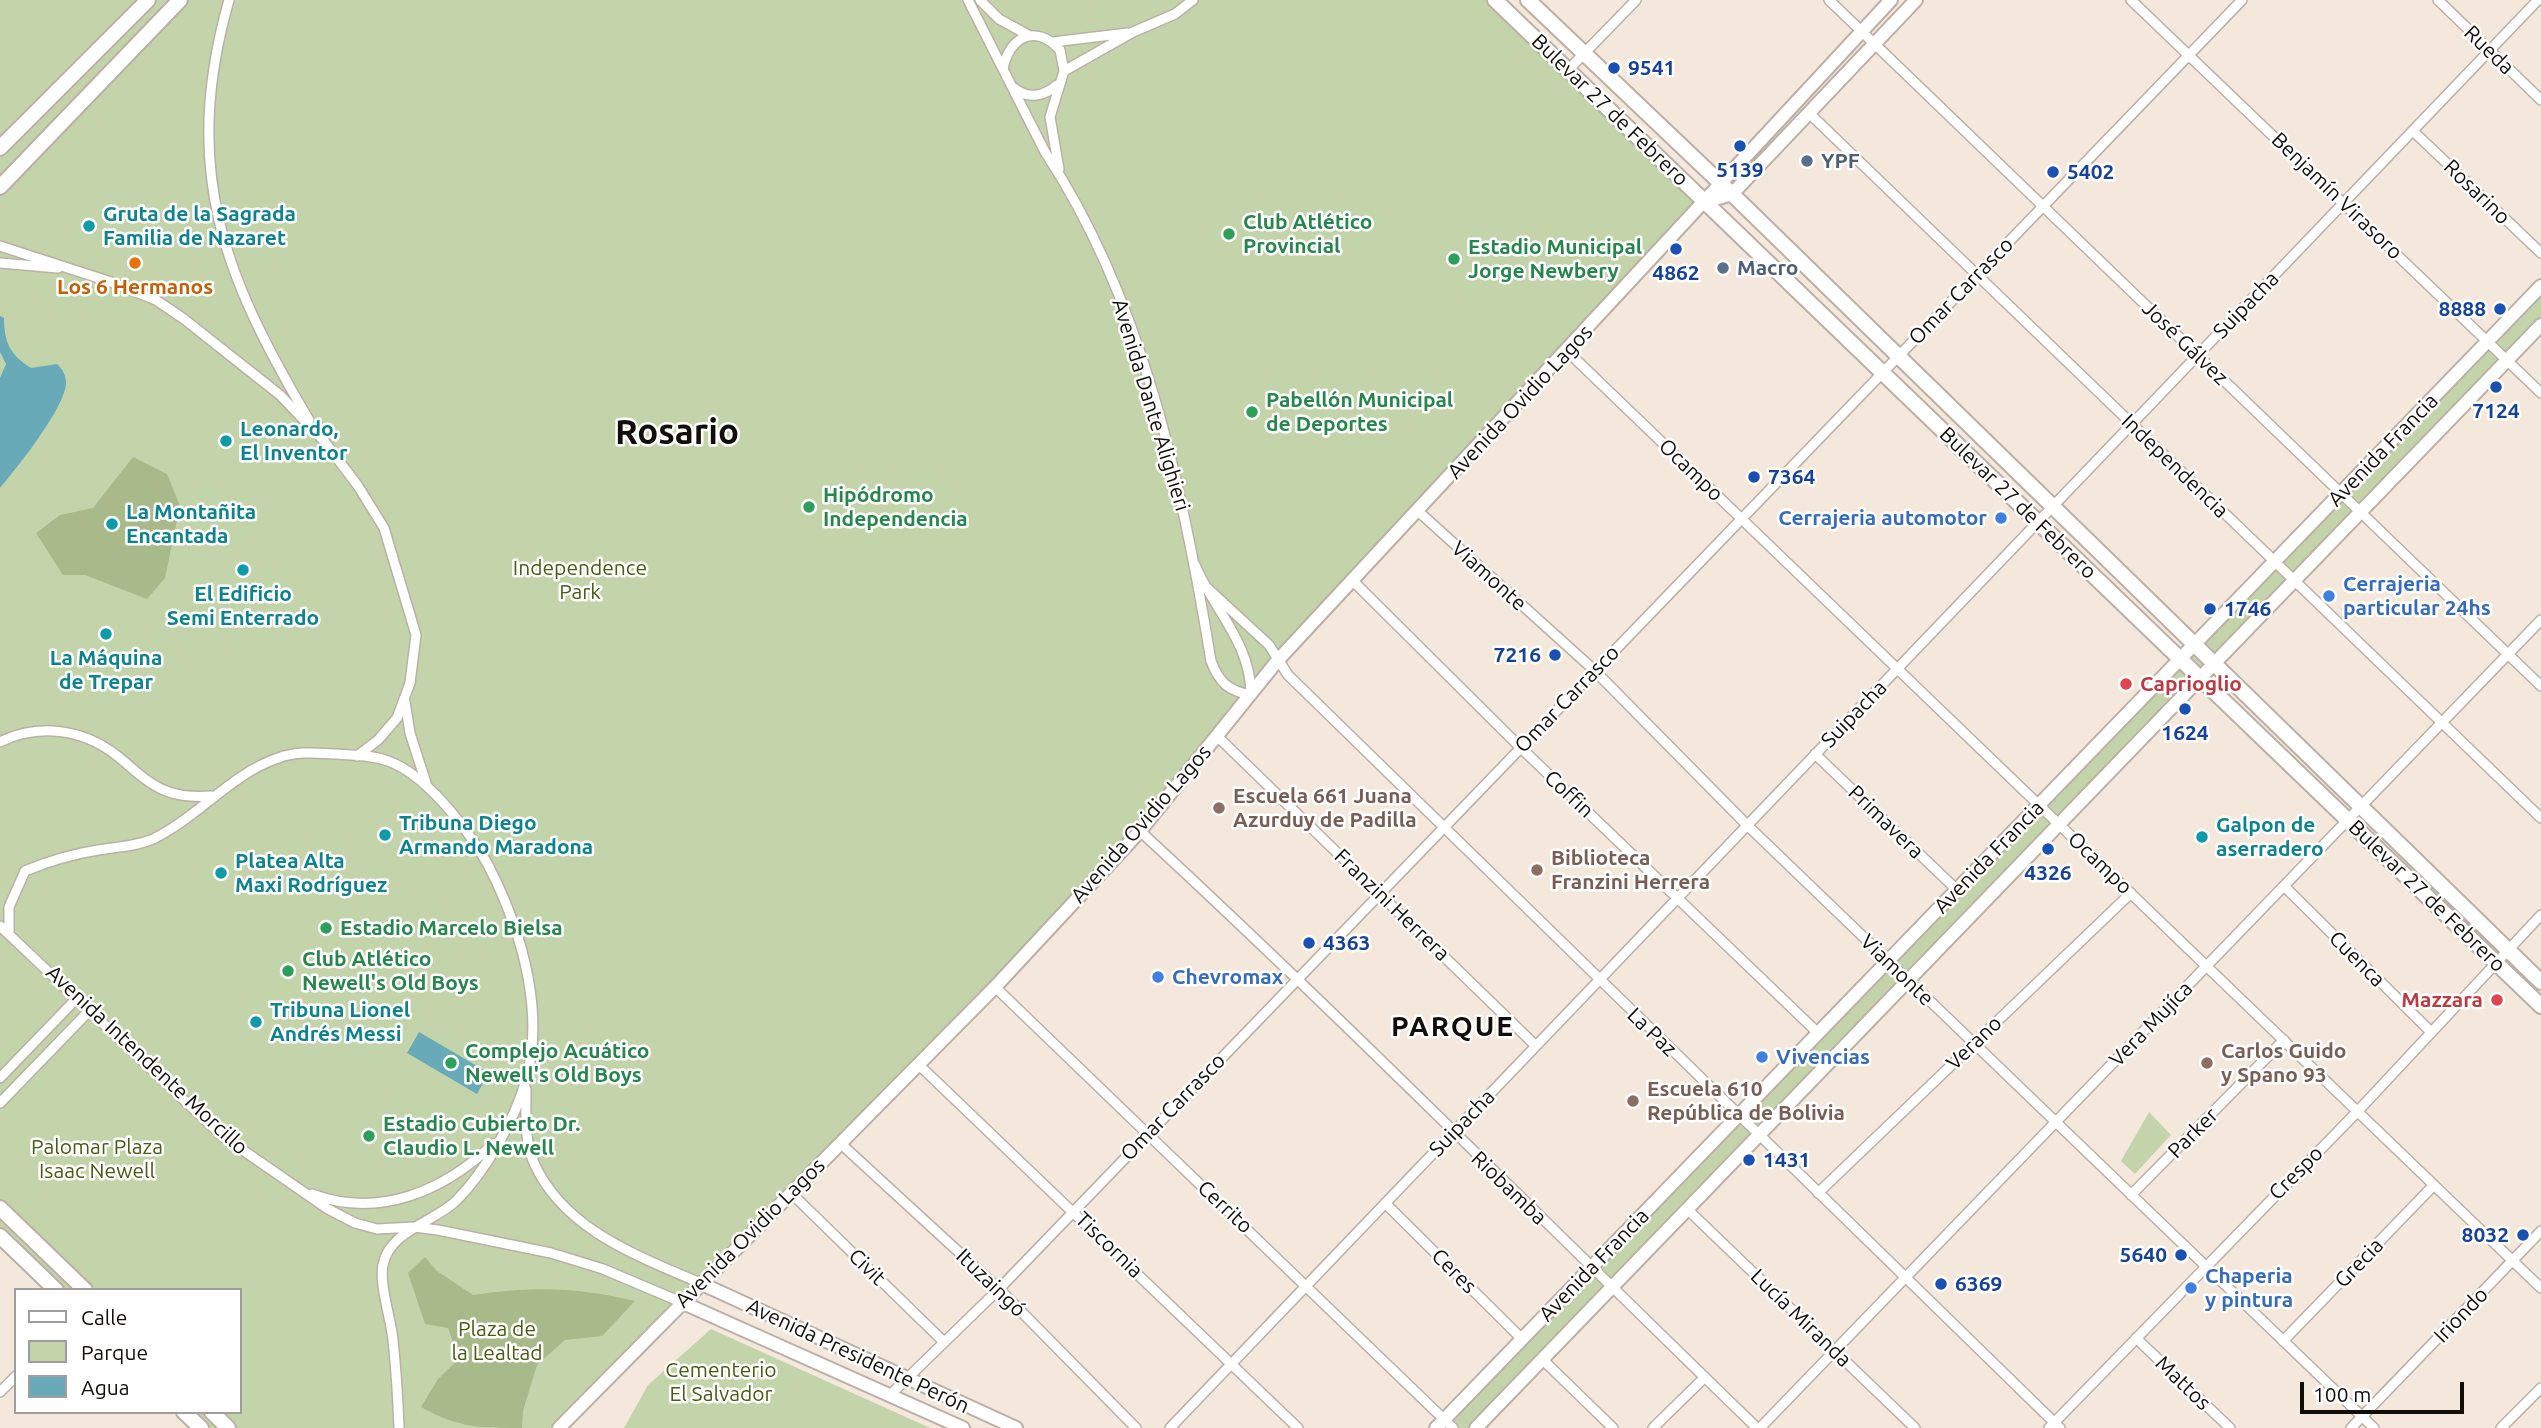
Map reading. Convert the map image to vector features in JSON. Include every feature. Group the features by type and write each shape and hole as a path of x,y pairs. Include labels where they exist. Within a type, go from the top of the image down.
{"main road":[{"path":"0,148 148,0"},
{"path":"0,187 180,0"},
{"name":"Bulevar 27 de Febrero","path":"1495,0 2541,1006"},
{"name":"Bulevar 27 de Febrero","path":"1528,0 1720,182 2193,646 2541,982"},
{"name":"Avenida Ovidio Lagos","path":"559,1428 995,987 1140,831 1279,660 1891,0"},
{"path":"1705,202 1732,194 1916,0"},
{"name":"Avenida Francia","path":"1445,1425 1522,1339 2541,286"},
{"name":"Avenida Francia","path":"1476,1428 2541,325"},
{"path":"0,1208 83,1288"},
{"path":"0,1236 54,1288"},
{"name":"Avenida Presidente Perón","path":"700,1283 1016,1428"},
{"name":"Avenida Presidente Perón","path":"681,1302 962,1428"},
{"path":"186,1414 201,1428"},
{"path":"214,1414 228,1428"}],"street":[{"path":"229,0 212,82 209,175 221,234 239,288 279,370 317,434"},
{"path":"968,0 1012,87 1033,96 1048,93 1059,84 1064,71 1060,50 1053,42"},
{"path":"980,0 999,19 1030,36 1053,42 1133,32"},
{"path":"1064,71 1133,32 1175,14 1193,0"},
{"path":"1568,70 1636,0"},
{"name":"José Gálvez","path":"1829,0 2541,686"},
{"name":"Benjamín Virasoro","path":"2131,0 2345,202 2541,393"},
{"name":"Omar Carrasco","path":"890,1395 999,1289 2242,0"},
{"name":"Rueda","path":"2438,0 2541,100"},
{"name":"Suipacha","path":"1170,1428 2538,0"},
{"path":"1003,69 1006,53 1016,41 1030,36"},
{"name":"Avenida Dante Alighieri","path":"1059,84 1050,117 1059,174"},
{"name":"Avenida Dante Alighieri","path":"1012,87 1059,174 1125,310 1186,518 1211,661 1217,677 1227,688 1251,695 1251,677 1245,652 1204,585 1195,565"},
{"name":"Independencia","path":"1809,113 2541,818"},
{"name":"Rosarino","path":"2413,131 2541,253"},
{"path":"0,246 156,300 280,395 317,434 358,486 384,528 397,562 416,635 405,701 397,718 378,740 357,756"},
{"path":"0,263 70,269"},
{"name":"Ocampo","path":"1567,351 2541,1288"},
{"name":"Viamonte","path":"1419,512 1594,670 1747,825 2374,1428"},
{"name":"Coffin","path":"1353,581 1520,747 1818,1033"},
{"name":"Avenida Dante Alighieri","path":"1204,585 1269,645 1279,660"},
{"name":"Vera Mujíca","path":"1759,1428 2541,620"},
{"name":"La Paz","path":"1279,660 1288,675 1446,826 1599,980 2055,1426"},
{"path":"405,701 414,746 427,785"},
{"path":"0,742 41,730 67,731 93,740 166,792 187,797 213,796"},
{"name":"Franzini Herrera","path":"1217,736 1536,1045"},
{"path":"4,928 14,890 25,871 46,862 153,839 213,796 278,757 307,752 386,760 406,769 427,785 470,838 493,874 506,902 524,958 533,1015 532,1055 525,1083 485,1165 453,1203 414,1227 386,1254 382,1267 393,1341 399,1428"},
{"name":"Primavera","path":"1815,754 1957,890"},
{"name":"Riobamba","path":"1140,831 1298,977 1452,1133 1759,1428"},
{"name":"Cuenca","path":"2284,886 2431,1032"},
{"name":"Verano","path":"1818,1193 2131,893"},
{"name":"Crespo","path":"2055,1426 2204,1265 2357,1112 2541,915"},
{"name":"Avenida Intendente Morcillo","path":"4,928 221,1135 294,1187 355,1223 377,1229 414,1227"},
{"name":"Cerrito","path":"995,987 1307,1285 1445,1425"},
{"path":"0,1078 78,997"},
{"path":"0,1104 91,1009"},
{"name":"Parker","path":"2131,1195 2284,1040"},
{"name":"Tiscornia","path":"918,1064 1298,1428"},
{"path":"525,1083 526,1122 533,1163 557,1199 588,1227 617,1245 700,1283"},
{"path":"294,1187 346,1204 393,1201 419,1194 449,1178 474,1162 499,1139"},
{"name":"Ituzaingó","path":"840,1143 999,1289 1136,1428"},
{"name":"Grecia","path":"2283,1341 2434,1185"},
{"name":"Civit","path":"790,1192 944,1342"},
{"name":"Ceres","path":"1385,1203 1522,1339"},
{"name":"Lucía Miranda","path":"1687,1209 1915,1428"},
{"path":"414,1227 551,1253 603,1269 681,1302"},
{"name":"Iriondo","path":"2351,1428 2541,1231"},
{"name":"Mattos","path":"2136,1338 2230,1428"},
{"path":"1542,1359 1613,1428"},
{"path":"1653,1428 1705,1377"},
{"path":"0,1392 14,1378"},
{"path":"2501,1428 2541,1388"}],"green space":[{"name":"Independence Park","path":"0,0 1495,0 1705,202 1278,660 1140,831 559,1428 201,1428 186,1414 242,1414 242,1288 54,1288 0,1236"},
{"path":"2541,286 2541,325 1476,1428 1436,1428"},
{"name":"La Montañita Encantada","path":"133,457 167,474 180,506 165,578 147,599 85,575 63,575 36,533 60,515 93,508"},
{"path":"2149,1112 2171,1135 2135,1174 2121,1161"},
{"name":"Plaza de la Lealtad","path":"425,1257 437,1271 473,1295 554,1289 635,1301 602,1336 565,1340 537,1365 523,1411 522,1428 493,1428 458,1423 421,1407 438,1379 459,1359 448,1328 425,1324 408,1273"},
{"name":"Cementerio El Salvador","path":"711,1329 930,1428 624,1428 648,1385"}],"water":[{"path":"0,316 4,318 5,334 13,353 31,368 57,364 64,373 66,384 49,423 0,488 0,378 6,364 0,352"},
{"path":"419,1032 489,1073 477,1094 407,1053"}],"place":[{"name":"9541","path":"1614,68"},
{"name":"5139","path":"1740,146"},
{"name":"YPF","path":"1807,161"},
{"name":"5402","path":"2053,172"},
{"name":"Gruta de la Sagrada Familia de Nazaret","path":"89,226"},
{"name":"Club Atlético Provincial","path":"1229,234"},
{"name":"4862","path":"1676,249"},
{"name":"Estadio Municipal Jorge Newbery","path":"1454,259"},
{"name":"Los 6 Hermanos","path":"135,263"},
{"name":"Macro","path":"1723,268"},
{"name":"8888","path":"2500,309"},
{"name":"7124","path":"2496,387"},
{"name":"Pabellón Municipal de Deportes","path":"1252,412"},
{"name":"Leonardo, El Inventor","path":"226,441"},
{"name":"7364","path":"1754,477"},
{"name":"Hipódromo Independencia","path":"809,507"},
{"name":"Cerrajeria automotor","path":"2001,518"},
{"name":"La Montañita Encantada","path":"112,524"},
{"name":"El Edificio Semi Enterrado","path":"243,570"},
{"name":"Cerrajeria particular 24hs","path":"2329,596"},
{"name":"1746","path":"2210,609"},
{"name":"La Máquina de Trepar","path":"106,634"},
{"name":"7216","path":"1555,655"},
{"name":"Caprioglio","path":"2126,684"},
{"name":"1624","path":"2185,709"},
{"name":"Escuela 661 Juana Azurduy de Padilla","path":"1219,808"},
{"name":"Tribuna Diego Armando Maradona","path":"385,835"},
{"name":"Galpon de aserradero","path":"2202,837"},
{"name":"4326","path":"2048,849"},
{"name":"Biblioteca Franzini Herrera","path":"1537,870"},
{"name":"Platea Alta Maxi Rodríguez","path":"221,873"},
{"name":"Estadio Marcelo Bielsa","path":"326,928"},
{"name":"4363","path":"1309,943"},
{"name":"Club Atlético Newell's Old Boys","path":"288,971"},
{"name":"Chevromax","path":"1158,977"},
{"name":"Mazzara","path":"2497,1000"},
{"name":"Tribuna Lionel Andrés Messi","path":"256,1022"},
{"name":"Vivencias","path":"1762,1057"},
{"name":"Complejo Acuático Newell's Old Boys","path":"451,1063"},
{"name":"Carlos Guido y Spano 93","path":"2207,1063"},
{"name":"Escuela 610 República de Bolivia","path":"1633,1101"},
{"name":"Estadio Cubierto Dr. Claudio L. Newell","path":"369,1136"},
{"name":"1431","path":"1749,1160"},
{"name":"8032","path":"2523,1235"},
{"name":"5640","path":"2181,1255"},
{"name":"6369","path":"1941,1284"},
{"name":"Chaperia y pintura","path":"2191,1288"}],"district":[{"name":"Rosario","path":"677,432"},
{"name":"PARQUE","path":"1453,1027"}],"park label":[{"name":"Palomar Plaza Isaac Newell","path":"97,1159"}]}
